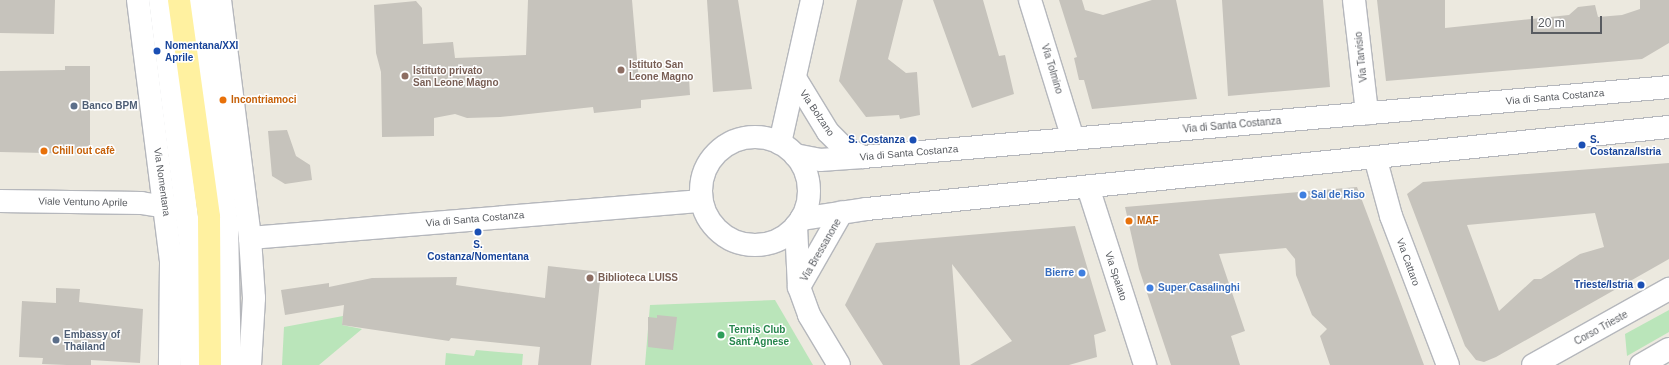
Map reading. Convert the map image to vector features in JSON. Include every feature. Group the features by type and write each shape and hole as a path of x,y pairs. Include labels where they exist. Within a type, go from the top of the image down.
{"main road":[{"path":"179,0 218,221 210,365"}],"street":[{"name":"Via Nomentana","path":"138,0 165,206 172,275 170,365"},
{"path":"160,0 187,210 193,285 192,365"},
{"path":"200,0 230,365"},
{"path":"220,0 250,238 254,298 250,365"},
{"name":"Via Bolzano","path":"788,149 795,78 812,0"},
{"name":"Via Tolmino","path":"1030,0 1073,138"},
{"name":"Via Tarvisio","path":"1354,0 1368,113"},
{"name":"Via Bolzano","path":"795,78 831,135 862,157"},
{"name":"Via di Santa Costanza","path":"788,149 820,160 1669,87"},
{"path":"799,223 808,200 808,179 788,149 751,137 723,147 705,170 701,201 719,232 740,243 776,241 799,223 842,212 1669,127"},
{"name":"Via Cattaro","path":"1375,157 1391,216 1448,365"},
{"name":"Via Spalato","path":"1088,186 1145,365"},
{"name":"Viale Ventuno Aprile","path":"0,201 165,206 187,210 218,221 250,238"},
{"name":"Via di Santa Costanza","path":"250,238 701,201"},
{"name":"Via Bressanone","path":"799,287 842,212"},
{"name":"Via Bressanone","path":"799,223 799,287 809,315 839,365"},
{"name":"Corso Trieste","path":"1533,365 1669,289"},
{"path":"1641,365 1669,349"}],"green space":[{"name":"Tennis Club Sant'Agnese","path":"775,300 813,365 645,365 650,305"},
{"path":"1669,310 1669,332 1627,356 1625,334"},
{"path":"343,316 342,325 362,329 319,365 282,365 284,327"},
{"path":"476,350 523,354 522,365 445,365 446,353 474,356"}],"building":[{"path":"0,0 55,0 54,34 0,33"},
{"path":"528,0 632,0 639,82 689,78 690,95 641,100 641,108 594,113 593,107 500,117 467,118 455,114 434,118 434,136 382,137 381,72 376,53 374,5 416,1 422,8 423,44 453,42 455,58 526,55"},
{"path":"707,0 738,0 752,89 713,92"},
{"path":"857,0 903,0 888,59 906,73 917,72 920,115 900,119 899,115 866,117 839,81"},
{"path":"933,0 983,0 999,56 1005,55 1014,94 972,108"},
{"path":"1059,0 1082,0 1085,10 1103,15 1152,0 1176,0 1197,99 1092,109 1084,80 1079,80 1074,58 1077,57"},
{"path":"1222,0 1323,0 1330,87 1228,96"},
{"path":"1377,0 1445,0 1445,28 1569,15 1578,7 1595,5 1598,17 1622,15 1640,9 1640,0 1669,0 1669,43 1642,59 1386,81"},
{"path":"65,66 90,66 90,154 0,152 0,71 65,70"},
{"path":"287,130 296,156 310,165 312,180 285,184 272,176 268,131"},
{"path":"1669,163 1669,259 1496,357 1484,362 1476,360 1465,346 1407,194 1423,182","holes":["1595,213 1604,247 1580,254 1541,279 1534,279 1499,311 1467,225"]},
{"path":"1357,187 1424,365 1330,365 1320,336 1327,329 1312,315 1296,275 1295,259 1286,248 1219,254 1245,331 1231,336 1240,365 1171,365 1139,269 1125,207"},
{"path":"1075,226 1106,331 1094,335 1097,357 1069,365 970,365 1012,341 952,264 960,365 883,365 845,305 876,243"},
{"path":"548,266 601,272 591,365 538,365 540,347 451,338 449,341 342,325 344,305 285,315 281,290 329,283 329,287 372,278 457,277 456,285 545,298"},
{"path":"56,288 80,289 79,302 143,309 140,363 91,360 91,365 42,364 43,358 19,357 22,301 56,303"},
{"path":"657,315 677,317 673,350 648,347 648,317 657,318"}],"place":[{"name":"Nomentana/XXI Aprile","path":"157,51"},
{"name":"Istituto San Leone Magno","path":"621,70"},
{"name":"Istituto privato San Leone Magno","path":"405,76"},
{"name":"Incontriamoci","path":"223,100"},
{"name":"Banco BPM","path":"74,106"},
{"name":"S. Costanza","path":"913,140"},
{"name":"S. Costanza/Istria","path":"1582,145"},
{"name":"Chill out cafè","path":"44,151"},
{"name":"Sal de Riso","path":"1303,195"},
{"name":"MAF","path":"1129,221"},
{"name":"S. Costanza/Nomentana","path":"478,232"},
{"name":"Bierre","path":"1082,273"},
{"name":"Biblioteca LUISS","path":"590,278"},
{"name":"Trieste/Istria","path":"1641,285"},
{"name":"Super Casalinghi","path":"1150,288"},
{"name":"Tennis Club Sant'Agnese","path":"721,335"},
{"name":"Embassy of Thailand","path":"56,340"}]}
